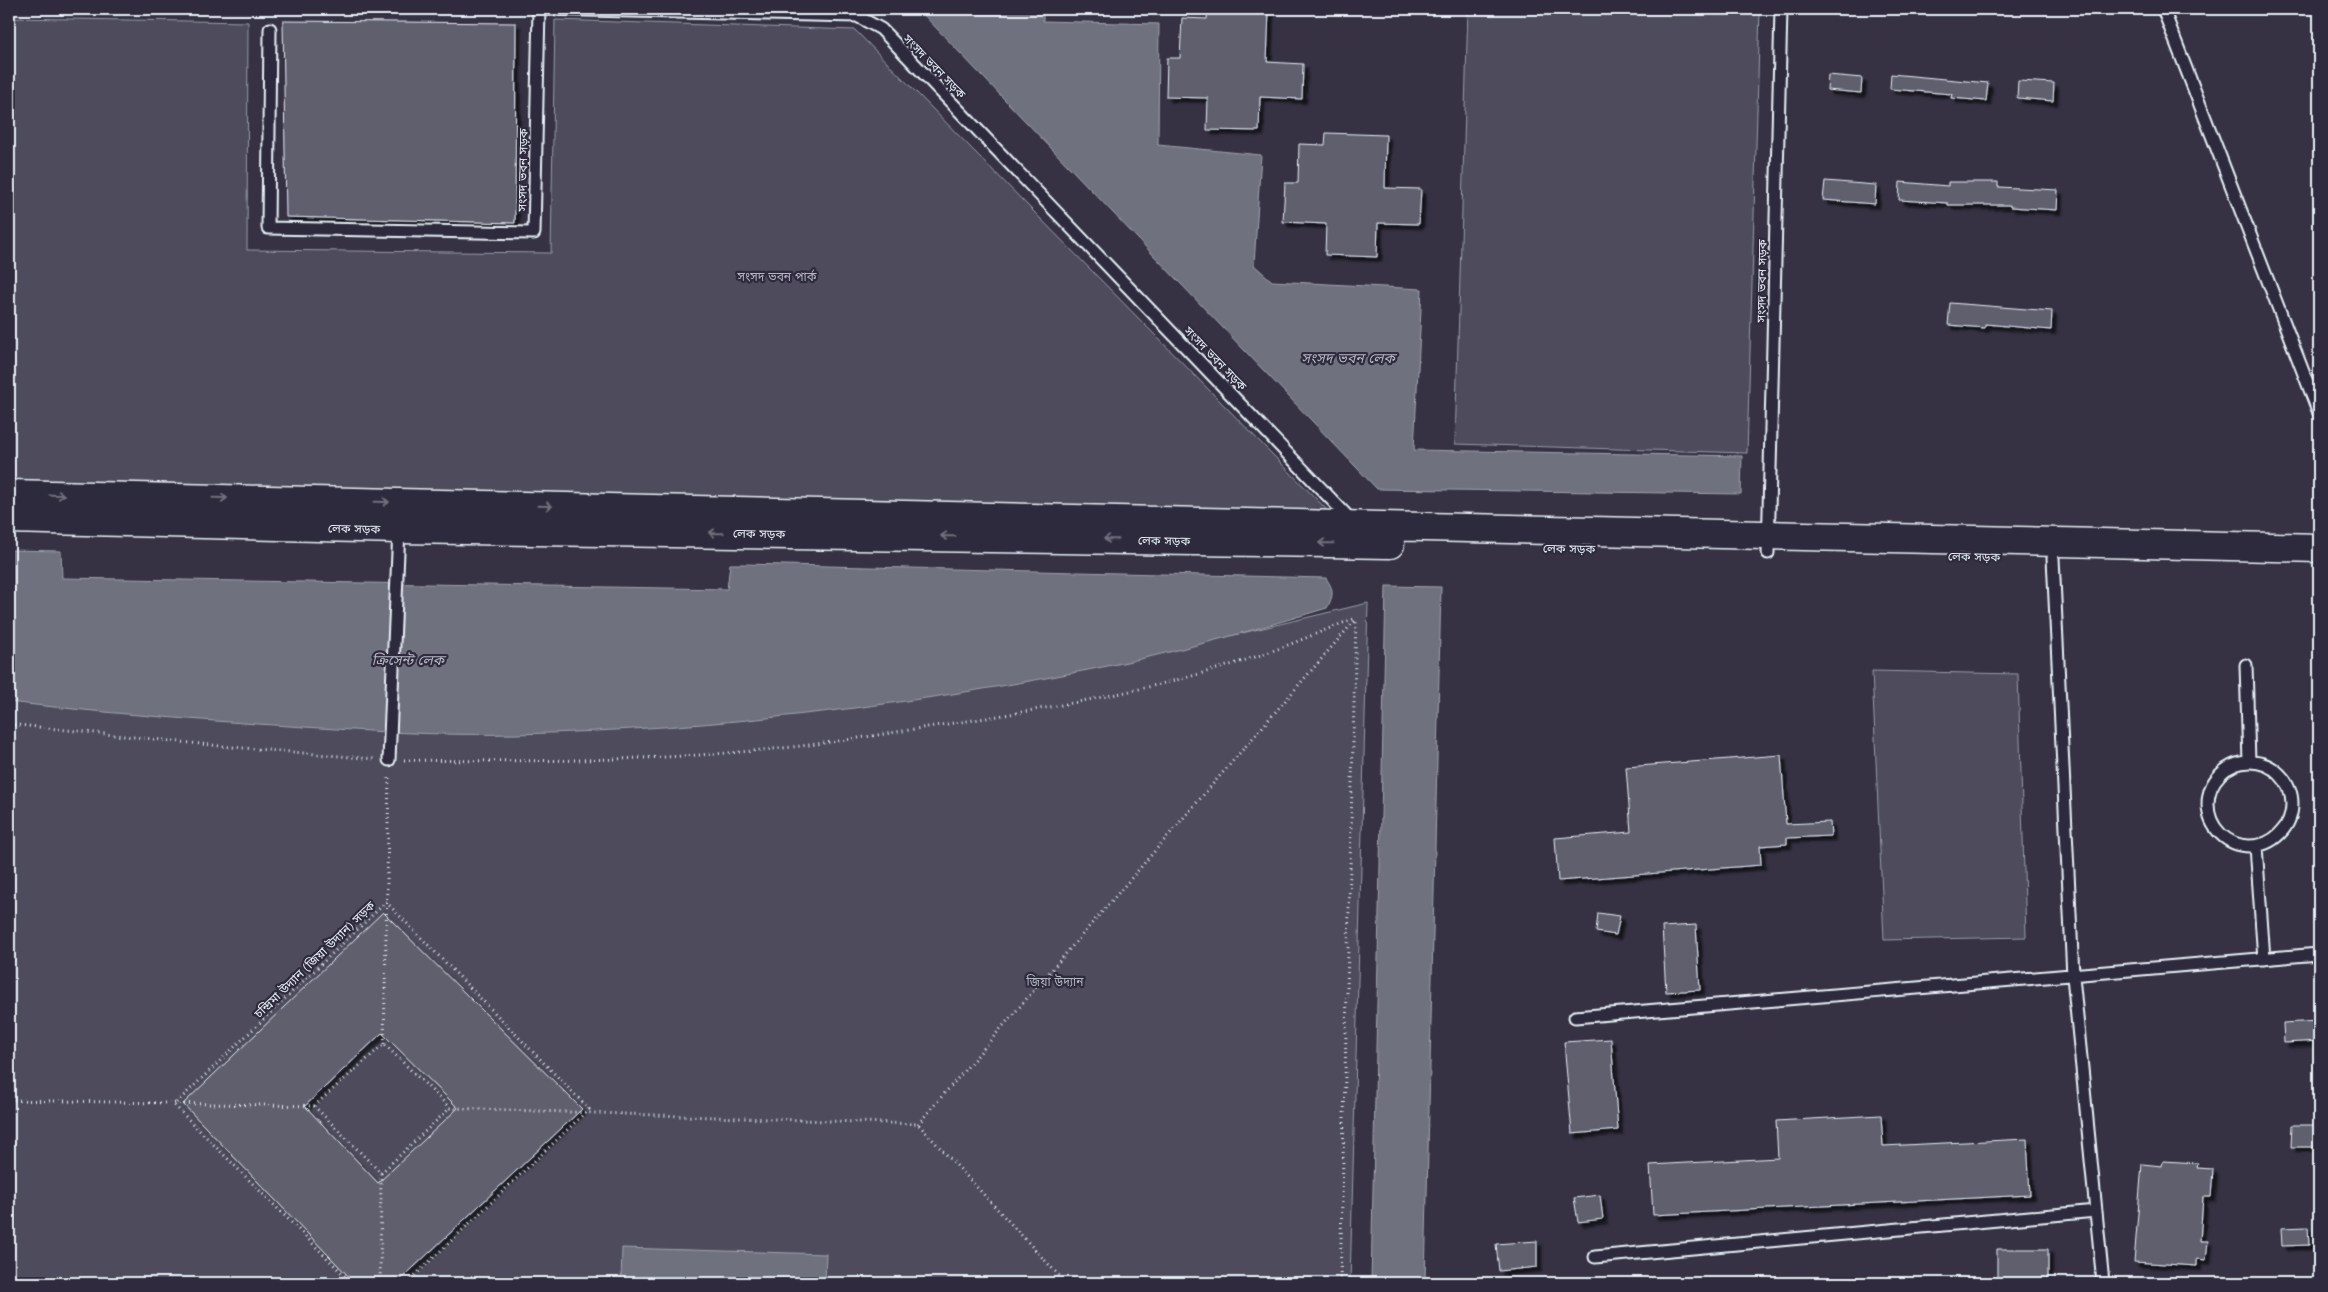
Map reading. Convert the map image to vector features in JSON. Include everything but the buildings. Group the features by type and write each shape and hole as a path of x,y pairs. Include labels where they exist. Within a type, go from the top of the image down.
{"main road":[{"path":"9,494 1364,534"},
{"name":"লেক সড়ক","path":"9,519 398,529 1364,534 1768,544 2053,558 2319,561"},
{"path":"1768,544 2319,548"}],"lane":[{"name":"সংসদ ভবন সড়ক","path":"270,29 268,228 534,233 539,9 857,16 881,29 1364,534"},
{"name":"সংসদ ভবন সড়ক","path":"1768,544 1781,9"},
{"path":"2163,9 2319,412"},
{"path":"389,760 398,529"},
{"path":"2053,558 2073,976 2103,1283"},
{"path":"2246,665 2249,762"},
{"path":"2249,762 2264,764 2276,771 2286,781 2292,794 2292,809 2288,822 2280,834 2269,842 2256,846 2230,841 2219,832 2212,821 2208,808 2212,789 2223,772 2235,765 2249,762"},
{"path":"2256,846 2264,959"},
{"path":"1575,1017 2319,954"},
{"path":"1595,1257 2096,1212"}],"path":[{"path":"9,724 220,746 389,760 556,762 775,749 998,716 1159,685 1261,655 1356,618"},
{"path":"918,1124 1356,618"},
{"path":"1340,1283 1356,618"},
{"path":"389,760 384,1044 450,1108 918,1124 1066,1283"},
{"name":"চন্দ্রিমা উদ্যান (জিয়া উদ্যান) সড়ক","path":"174,1105 386,902 589,1109 585,1113"},
{"path":"9,1100 174,1105 314,1106 384,1044"},
{"path":"174,1105 352,1283"},
{"path":"314,1106 381,1174 380,1283"},
{"path":"381,1174 450,1108"},
{"path":"407,1283 585,1113"}],"green space":[{"path":"1468,9 1760,9 1747,453 1455,444"},
{"name":"সংসদ ভবন পার্ক","path":"9,18 248,22 247,250 551,253 555,20 855,30 1332,515 9,486"},
{"name":"জিয়া উদ্যান","path":"1368,603 1350,1283 9,1283 9,701 1104,666"},
{"path":"1872,671 2018,674 2026,937 1884,940"}],"water":[{"name":"সংসদ ভবন লেক","path":"918,9 1043,9 1043,21 1159,24 1158,145 1261,155 1254,265 1272,281 1422,289 1414,450 1742,456 1741,494 1377,489"},
{"name":"ক্রিসেন্ট লেক","path":"9,550 61,551 62,578 727,589 730,564 743,564 1326,578 1331,586 1332,593 1327,608 1177,650 1052,677 900,702 823,712 669,727 516,734 431,734 184,719 9,702"},
{"path":"1386,586 1441,587 1425,1283 1371,1283"},
{"path":"622,1248 826,1254 825,1283 621,1283"}]}
